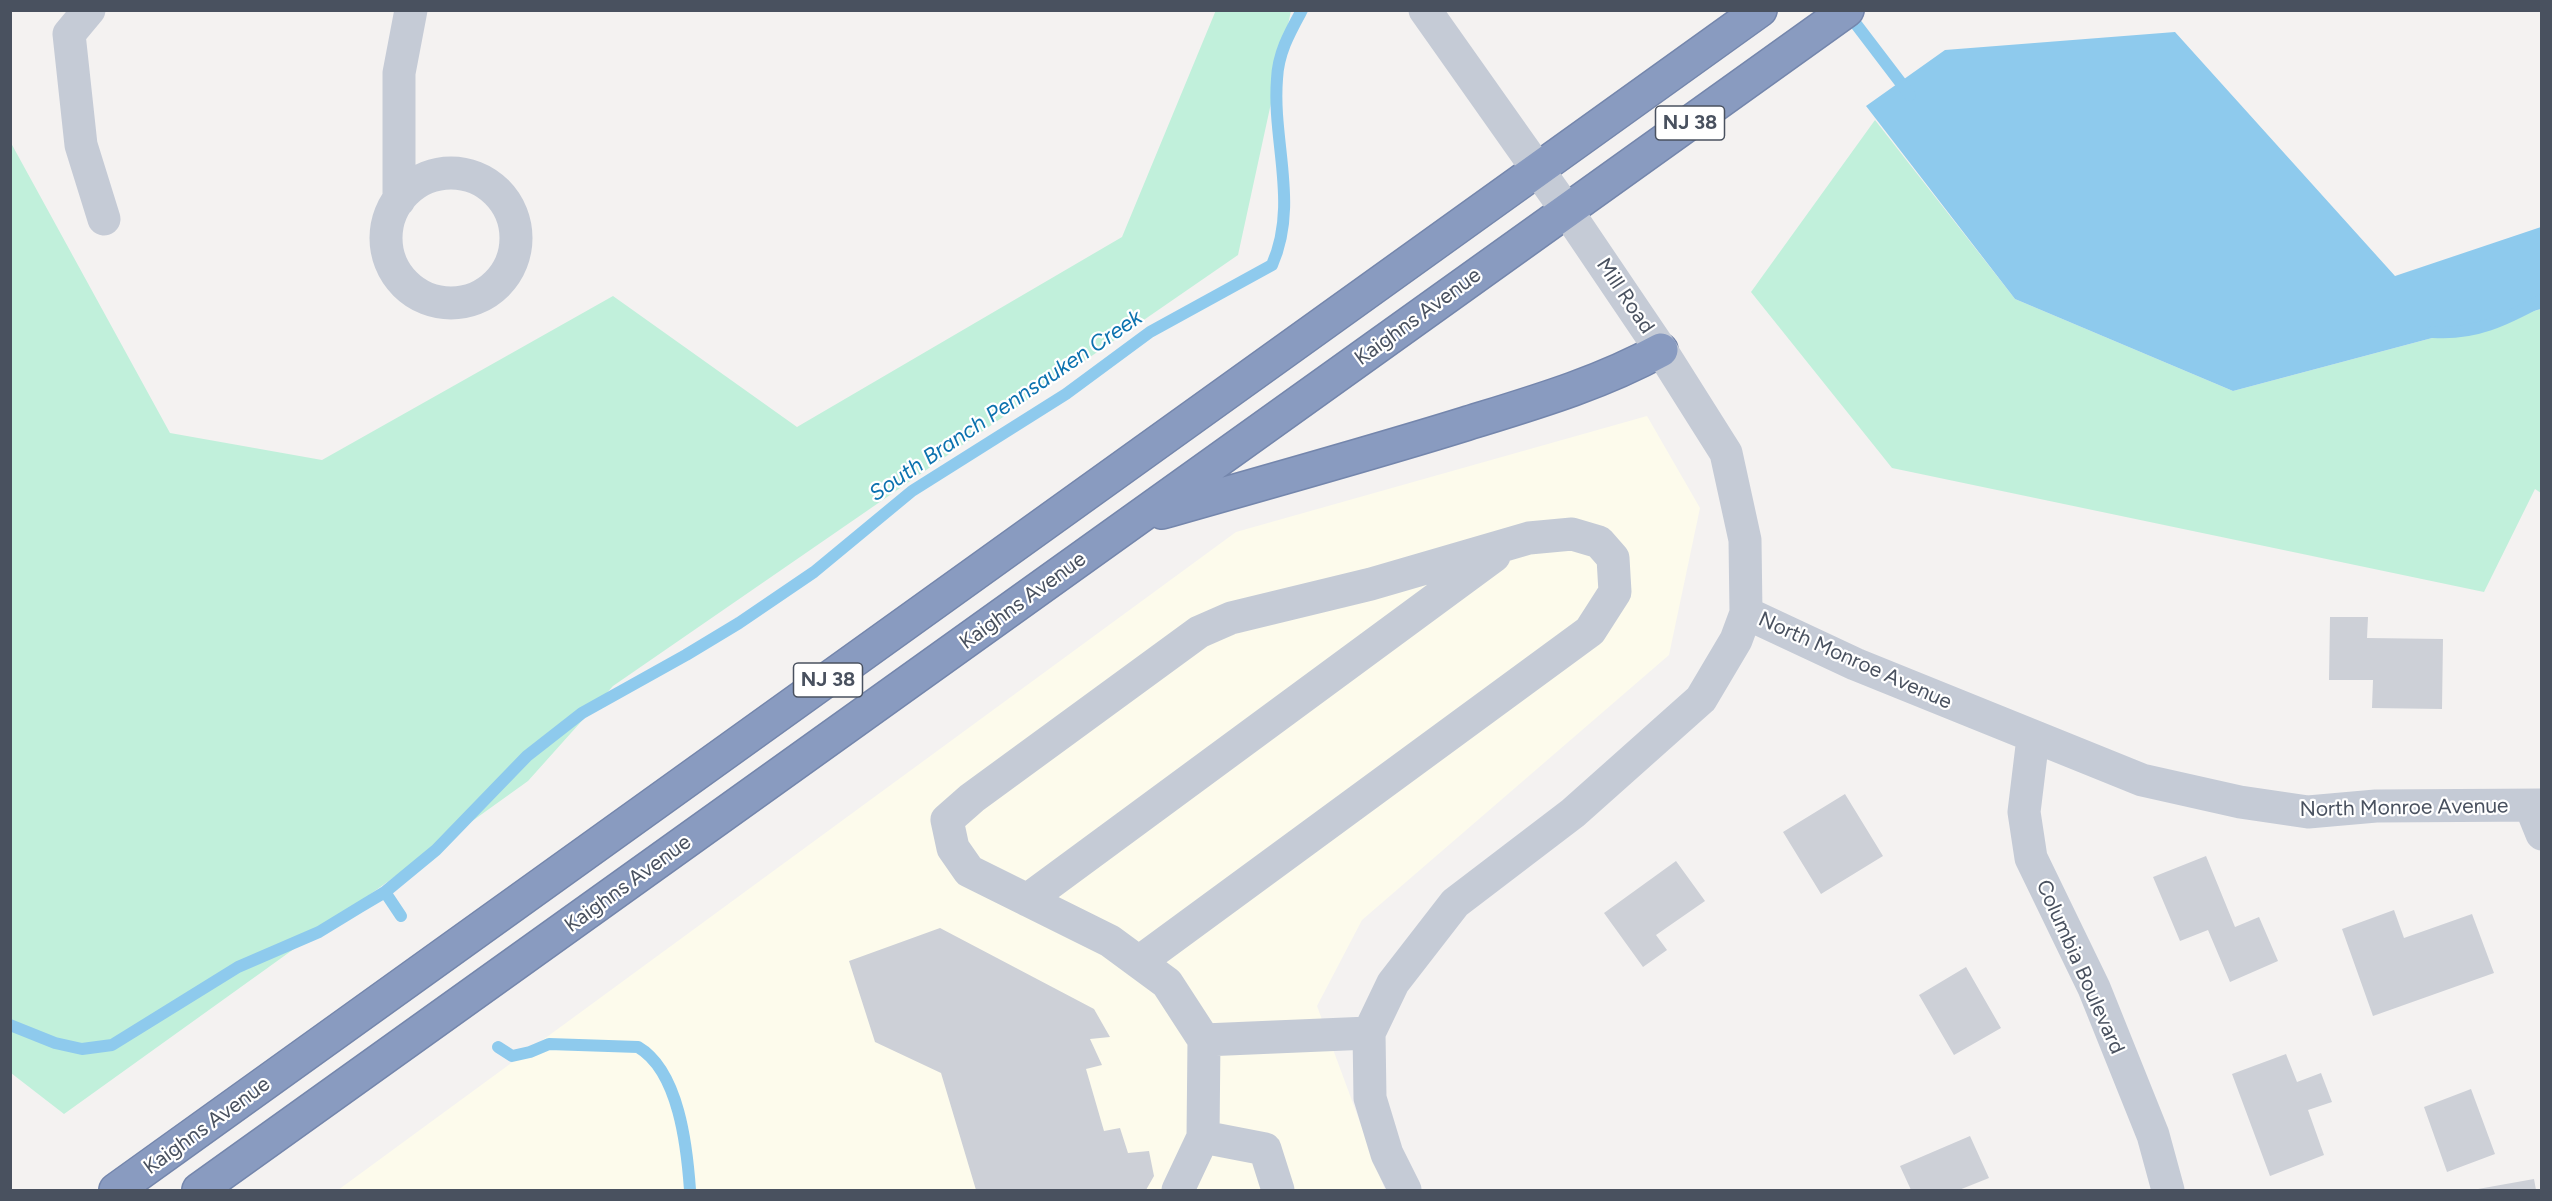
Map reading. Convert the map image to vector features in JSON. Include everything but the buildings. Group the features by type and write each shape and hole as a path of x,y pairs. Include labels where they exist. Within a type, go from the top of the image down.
{"highway":[{"name":"Kaighns Avenue","path":"116,1191 1760,10"},
{"name":"Kaighns Avenue","path":"199,1191 1847,10"},
{"path":"1138,518 1394,446 1558,395 1616,373 1661,350"}],"street":[{"path":"89,10 69,34 81,145 104,219"},
{"path":"399,200 399,73 411,10"},
{"name":"Mill Road","path":"1425,10 1567,211 1661,350 1726,453 1744,540 1746,613"},
{"path":"1139,962 1590,631 1615,592 1613,558 1599,542 1572,534 1529,538 1371,584 1231,618 1200,632 981,791 947,820 953,848 969,872 1110,940 1139,962 1167,983 1204,1040 1203,1137 1178,1191"},
{"path":"1027,900 1513,543"},
{"name":"North Monroe Avenue","path":"1405,1191 1387,1154 1370,1098 1370,1033 1393,983 1455,903 1573,813 1701,699 1736,640 1746,613 1856,664 2033,738 2142,780 2251,804 2308,812 2376,806 2538,815"},
{"name":"Columbia Boulevard","path":"2033,738 2024,812 2031,858 2094,988 2153,1135 2168,1191"},
{"path":"1204,1040 1370,1033"},
{"path":"1203,1137 1265,1149 1278,1191"}],"shaded area":[{"path":"1647,416 1700,508 1669,655 1362,920 1317,1006 1385,1190 338,1190 1236,532"}],"green space":[{"path":"1216,10 1291,11 1238,255 613,686 528,781 64,1114 11,1073 11,143 170,433 322,460 613,296 797,427 1122,237"},
{"path":"1875,120 2015,299 2233,391 2541,309 2541,493 2535,489 2484,592 1892,468 1751,292"}],"water":[{"path":"2175,32 2395,276 2541,227 2541,309 2233,391 2015,299 1866,106 1945,50"}],"waterway":[{"name":"South Branch Pennsauken Creek","path":"10,1025 55,1043 82,1049 112,1045 238,967 319,932 385,892 436,850 527,756 582,713 739,623 814,572 912,491 1066,394 1150,332 1272,265 1280,242 1284,196 1276,103 1278,69 1285,43 1302,10"},
{"name":"South Branch Pennsauken Creek","path":"1846,11 1910,95"},
{"name":"South Branch Pennsauken Creek","path":"2433,332 2463,331 2489,325 2542,300"},
{"path":"385,892 401,916"},
{"path":"498,1047 512,1056 549,1044 638,1047 652,1058 672,1091 683,1132 690,1190"}]}
